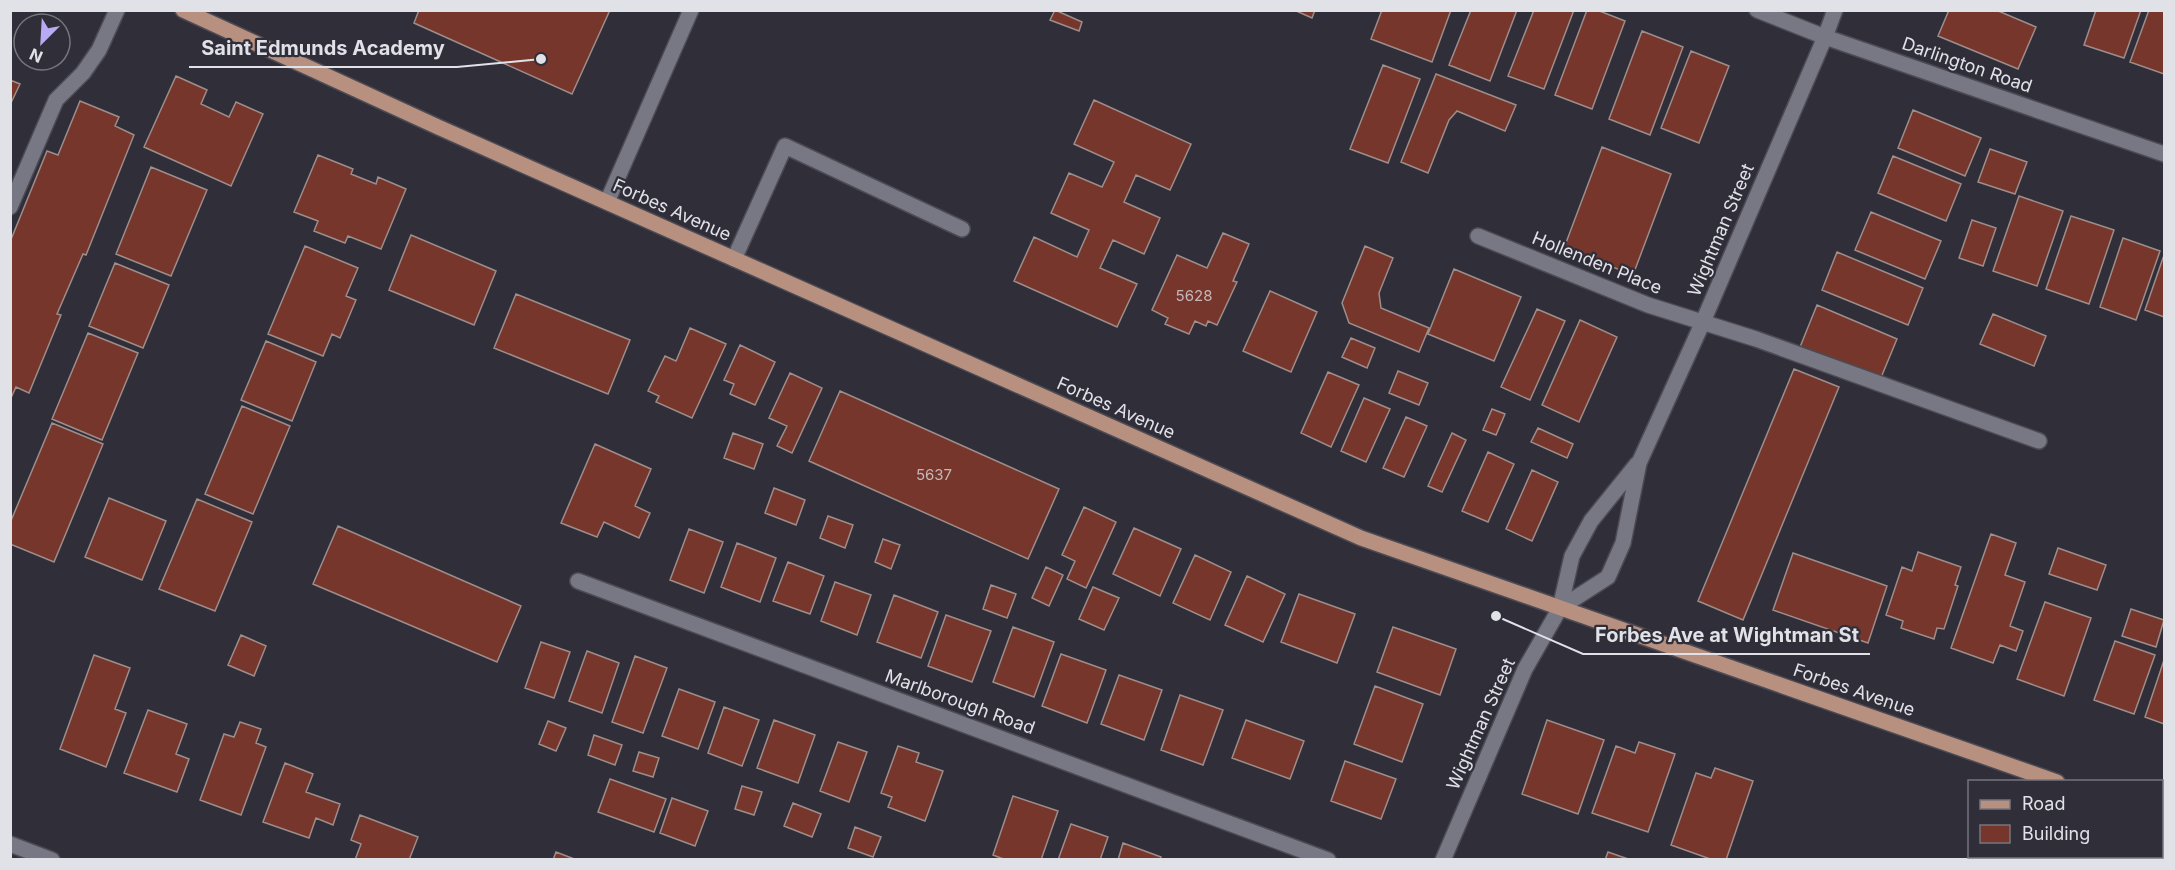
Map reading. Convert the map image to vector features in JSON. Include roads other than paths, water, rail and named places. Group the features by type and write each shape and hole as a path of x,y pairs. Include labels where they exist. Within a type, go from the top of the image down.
{"main road":[{"name":"Forbes Avenue","path":"183,10 734,259 1361,538 2051,780"}],"street":[{"path":"10,207 56,100 83,73 99,50 117,10"},
{"path":"607,202 691,10"},
{"name":"Darlington Road","path":"1757,10 1825,37 2164,154"},
{"name":"Wightman Street","path":"1560,608 1608,577 1623,543 1639,463 1702,324 1835,10"},
{"path":"734,259 785,146 962,229"},
{"name":"Hollenden Place","path":"1478,236 1647,305 1756,339 2039,441"},
{"name":"Wightman Street","path":"1443,860 1525,669 1560,608 1572,556 1591,521 1639,463"},
{"name":"Marlborough Road","path":"578,581 1329,860"},
{"path":"10,844 52,860"}],"place":[{"name":"Saint Edmunds Academy","path":"541,59"},
{"name":"Forbes Ave at Wightman St","path":"1496,616"}]}
